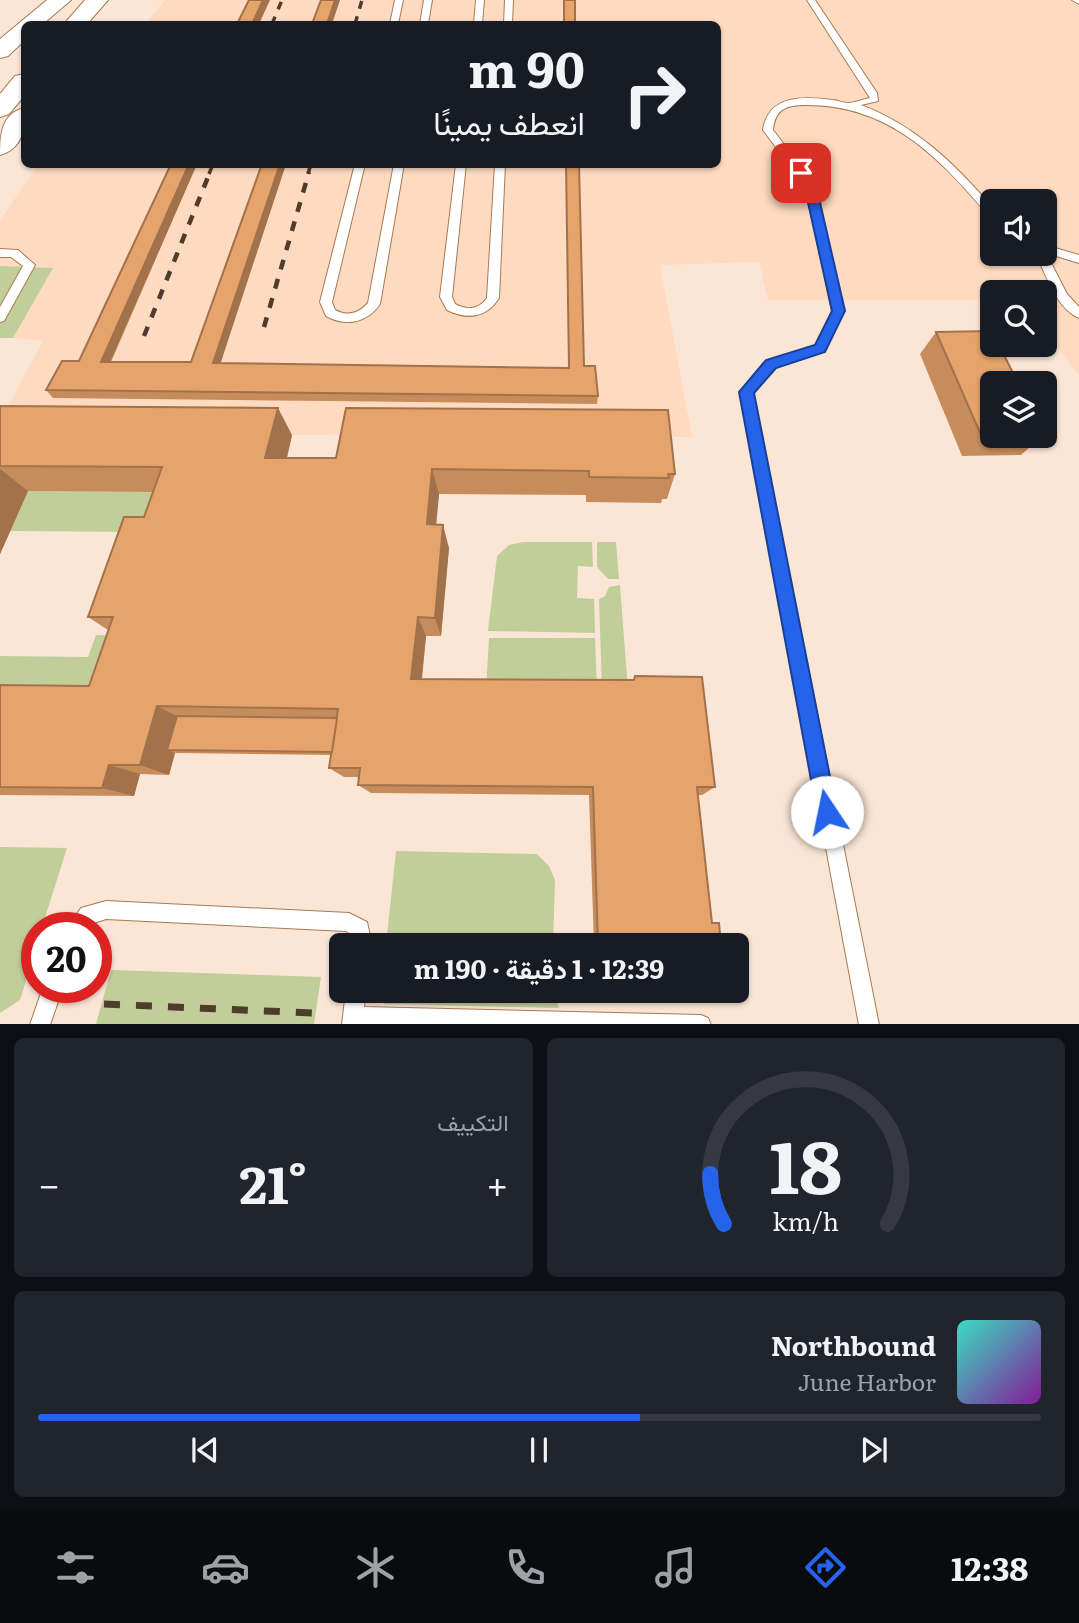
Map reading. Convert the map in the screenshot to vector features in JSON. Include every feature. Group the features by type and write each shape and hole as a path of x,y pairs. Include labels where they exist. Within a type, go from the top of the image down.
{"main road":[{"path":"34,21 60,0"},
{"path":"47,21 67,0"},
{"path":"78,21 97,0"},
{"path":"94,21 104,0"},
{"path":"0,72 18,44"},
{"path":"0,109 21,84"},
{"path":"0,147 21,120"}],"lane":[{"path":"395,21 400,0"},
{"path":"424,21 428,0"},
{"path":"478,21 480,0"},
{"path":"508,21 509,0"},
{"path":"811,0 873,93 875,99 852,105"},
{"path":"869,1024 747,392 771,364 820,348 838,311 813,198 801,173 768,130 769,115 774,107 785,103 808,101 852,105 892,119 930,146 980,200"},
{"path":"359,168 326,302 330,313 344,319 359,317 374,304 398,168"},
{"path":"461,168 446,297 451,307 466,313 480,311 493,298 500,168"},
{"path":"0,253 14,253 29,265 0,318"},
{"path":"1057,253 1079,259"},
{"path":"1047,266 1062,296 1079,314"},
{"path":"99,912 106,910 349,922 360,929 360,933"},
{"path":"40,1024 47,1003"},
{"path":"355,1003 353,1021 701,1024"}],"shaded area":[{"path":"165,0 1079,0 1079,375 1057,347 1057,280 980,280 980,300 768,300 759,262 660,265 692,437 292,435 0,421 43,341 13,338 53,268 0,266 0,220 36,168 721,168 721,21 148,21"}],"green space":[{"path":"0,266 53,268 13,338 0,338"},
{"path":"28,491 184,492 140,532 10,531"},
{"path":"523,542 592,542 593,567 578,566 577,598 594,599 595,633 488,631 497,556 509,545"},
{"path":"597,542 616,542 619,579 608,579 597,567"},
{"path":"620,585 628,690 602,689 599,599 605,596 609,587"},
{"path":"96,635 141,636 120,701 0,699 0,656 88,657"},
{"path":"489,638 595,638 597,689 486,691"},
{"path":"0,847 67,848 47,912 21,912 21,997 0,1013"},
{"path":"396,851 537,854 549,866 555,880 553,933 387,933"},
{"path":"112,970 321,977 314,1024 96,1024 102,1003 112,1003"},
{"path":"557,1003 559,1008 384,1004"}],"building":[{"path":"249,0 263,0 253,21 238,21"},
{"path":"321,0 335,0 328,21 313,21"},
{"path":"564,0 575,0 575,21 564,21"},
{"path":"169,168 187,168 101,362 191,362 261,168 279,168 213,363 569,368 566,168 579,168 584,366 595,366 598,396 46,390 62,361 79,361"},
{"path":"980,331 980,357 1005,357 1012,371 980,371 980,433 936,332"},
{"path":"0,406 278,408 265,458 336,458 346,408 668,410 675,474 668,474 669,478 589,477 589,471 432,469 427,524 443,525 435,618 418,617 411,679 634,680 635,676 702,677 715,787 697,787 712,923 719,923 720,933 598,933 593,787 358,785 360,768 329,768 338,709 157,706 140,765 109,765 102,788 0,787 0,685 89,686 113,617 88,617 124,517 144,517 162,467 0,466"},
{"path":"177,716 337,718 332,752 167,750"}],"railway":[{"path":"273,21 282,0"},
{"path":"356,21 362,0"},
{"path":"209,174 211,168"},
{"path":"308,174 310,168"},
{"path":"144,336 210,172"},
{"path":"264,327 309,172"},
{"path":"104,1004 313,1013"}],"route":[{"path":"801,173 813,198 838,311 820,348 771,364 747,392 827,812"}]}
